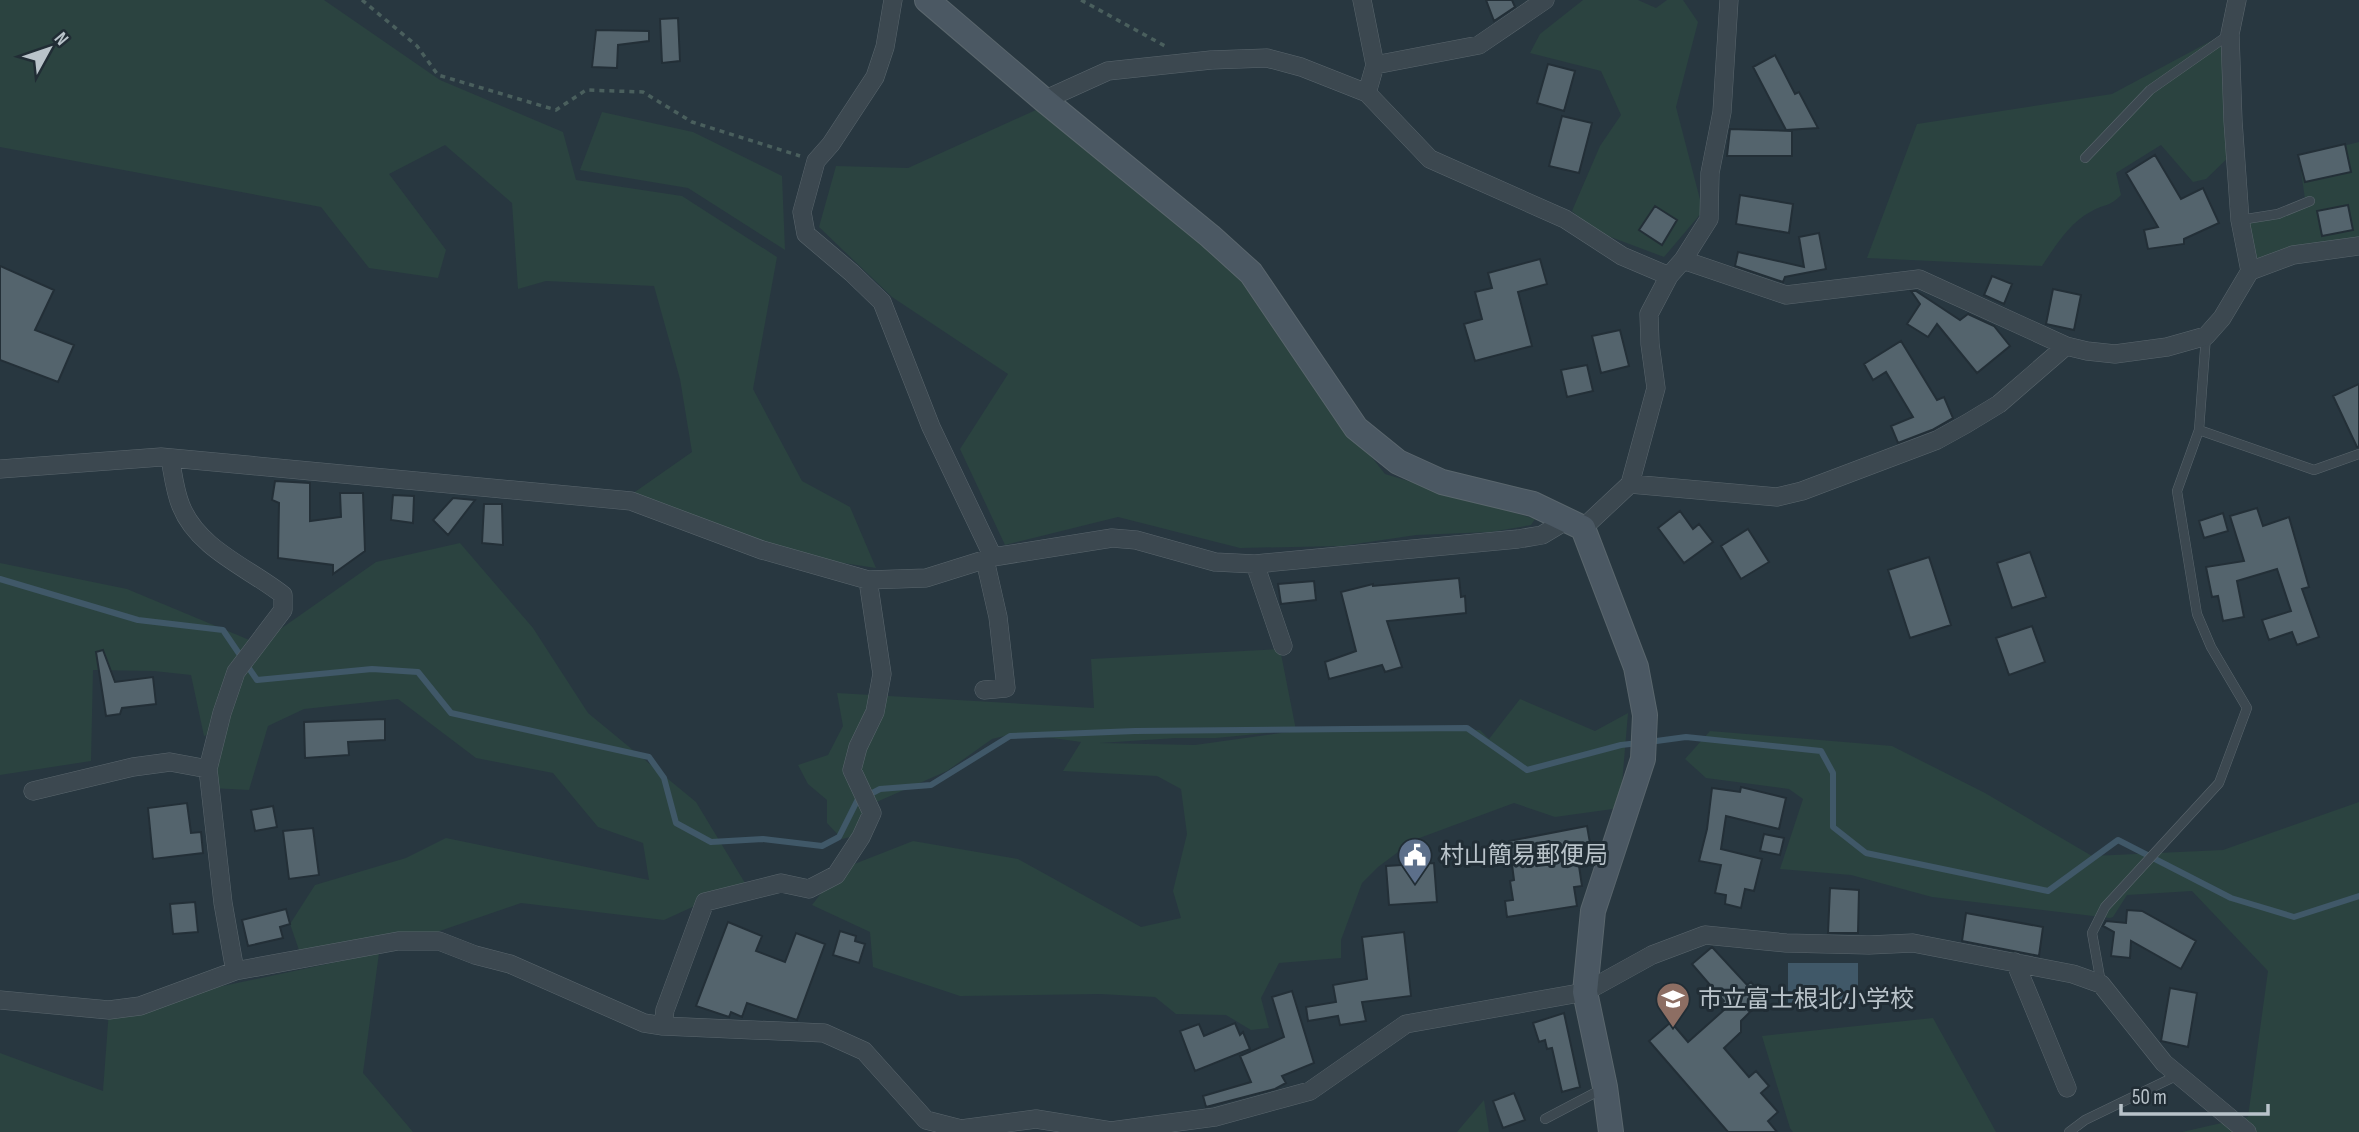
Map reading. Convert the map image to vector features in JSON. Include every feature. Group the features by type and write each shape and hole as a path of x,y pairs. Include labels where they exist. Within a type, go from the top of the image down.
{"street":[{"path":"893,0 885,47 875,77 831,144 816,161 802,212 806,234 882,302 931,427 989,558 1006,688 984,690"},
{"path":"927,0 1251,273 1356,428 1398,462 1442,482 1533,504 1575,524 1636,667 1645,715 1643,759 1593,911 1585,992 1605,1087 1611,1132"},
{"path":"1362,0 1375,65 1367,93"},
{"path":"1375,65 1479,45 1545,0"},
{"path":"0,469 170,458 631,501 762,550 869,580 926,578 989,558 1112,538 1136,540 1215,562 1255,564 1518,539 1542,534 1575,524 1630,484 1656,388 1649,314 1669,276 1683,260 1709,219 1710,173 1722,112 1729,0"},
{"path":"2237,0 2230,34 2232,121 2240,220 2250,271"},
{"path":"1044,100 1108,71 1267,58 1301,67 1367,93 1430,159 1565,219 1622,257 1669,276"},
{"path":"1683,260 1786,295 1919,279 2066,346 2115,354 2167,347 2206,335 2222,317 2250,271 2293,255 2359,246"},
{"path":"1630,484 1777,497 1802,491 1937,440 1966,425 1999,404 2066,346"},
{"path":"170,458 181,506 195,530 222,554 283,595 283,610 236,672 208,769 223,904 235,971"},
{"path":"1255,564 1283,646"},
{"path":"663,1026 665,1010 705,902 781,883 809,889 836,875 872,813 852,770 858,747 874,712 882,674 869,580"},
{"path":"33,790 132,767 170,762 208,769"},
{"path":"0,1000 109,1010 140,1006 235,971 398,941 439,941 475,955 510,964 644,1023 824,1033 864,1051 926,1120 961,1129 1035,1119 1111,1131 1215,1117 1310,1091 1406,1024 1585,992 1652,955 1705,935 1786,943 1913,943 2073,974 2101,984 2164,1063 2247,1132"},
{"path":"2015,962 2067,1088"}],"lane":[{"path":"2085,158 2150,90 2230,34"},
{"path":"2240,220 2278,214 2310,201"},
{"path":"2101,984 2092,933 2096,924 2105,907 2219,783 2247,708 2211,647 2197,614 2177,491 2199,430 2206,335"},
{"path":"2199,430 2314,470 2359,454"},
{"path":"2069,1132 2085,1120 2179,1075"},
{"path":"1545,1119 1605,1087"}],"path":[{"path":"362,0 416,46 438,75 556,110 586,90 643,92 692,122 816,161"},
{"path":"1081,0 1170,48"}],"green space":[{"path":"0,0 324,0 440,80 563,132 576,180 682,196 777,257 753,389 802,481 850,507 876,568 810,558 632,494 692,452 680,379 654,286 546,281 518,289 512,203 445,145 389,174 446,250 438,278 369,268 321,207 0,147"},
{"path":"1583,0 1638,0 1656,8 1667,0 1683,0 1698,22 1676,107 1703,211 1664,257 1592,230 1572,211 1600,146 1621,115 1601,71 1530,53 1540,34"},
{"path":"2222,35 2235,151 2206,179 2193,182 2161,145 2116,173 2121,195 2114,202 2092,211 2076,222 2042,266 1867,258 1917,124 2112,94"},
{"path":"1038,109 1248,283 1326,399 1385,474 1535,519 1531,525 1491,532 1416,535 1342,546 1240,548 1118,517 1005,545 960,449 1008,374 892,297 819,227 836,166 908,168"},
{"path":"602,112 693,132 782,176 785,250 688,188 580,170"},
{"path":"2359,142 2359,246 2252,268 2241,224 2305,199 2299,157"},
{"path":"460,543 533,628 588,713 696,802 745,883 664,920 521,903 434,933 382,944 299,950 290,924 315,885 406,858 446,838 649,880 643,843 598,827 553,773 476,758 398,699 304,709 268,726 249,790 211,788 209,734 204,736 191,675 154,671 93,670 91,761 0,775 0,563 127,589 259,644 376,562"},
{"path":"1280,649 1296,730 1216,738 1100,743 1195,745 1303,730 1480,730 1489,739 1520,699 1595,731 1628,713 1620,808 1555,817 1514,803 1414,840 1378,867 1362,883 1341,940 1341,958 1279,963 1261,998 1269,1028 1251,1030 1226,1015 1176,1014 1155,997 1100,994 960,996 873,967 870,932 812,905 839,870 913,841 1018,859 1141,927 1181,918 1173,891 1187,834 1181,789 1157,776 1063,771 1081,742 1017,733 992,739 947,771 872,804 862,834 842,839 827,823 827,800 808,784 798,765 828,755 843,726 837,693 1094,708 1091,659"},
{"path":"1710,731 1892,746 1985,793 2092,856 2223,850 2359,802 2359,1132 2182,1132 2248,1117 2268,971 2192,891 2127,895 2110,918 1932,897 1851,875 1780,869 1803,799 1789,789 1706,778 1685,759"},
{"path":"379,953 363,1073 413,1132 0,1132 0,1053 103,1091 109,1010"},
{"path":"1933,1018 1996,1132 1793,1132 1762,1036"},
{"path":"1484,1100 1489,1132 1457,1132"}],"water":[{"path":"1788,963 1858,963 1858,1004 1788,1004"}],"building":[{"path":"1486,0 1512,0 1515,7 1494,21"},
{"path":"678,18 680,61 662,63 660,19"},
{"path":"596,30 649,31 649,41 618,45 617,68 592,67"},
{"path":"1775,55 1795,94 1799,92 1818,128 1786,130 1753,67"},
{"path":"1548,64 1575,71 1564,111 1537,103"},
{"path":"1562,116 1592,123 1579,173 1549,166"},
{"path":"1730,129 1792,131 1792,156 1727,156"},
{"path":"2345,144 2351,172 2305,182 2298,155"},
{"path":"2155,155 2181,199 2203,188 2219,223 2184,239 2184,244 2148,249 2144,230 2158,227 2126,173"},
{"path":"1740,195 1793,204 1789,233 1736,224"},
{"path":"2348,205 2353,230 2322,236 2317,211"},
{"path":"1655,206 1677,220 1662,245 1639,230"},
{"path":"1819,233 1826,269 1785,277 1783,282 1735,266 1738,252 1804,267 1799,237"},
{"path":"1540,259 1547,284 1518,292 1532,346 1475,361 1464,324 1482,319 1475,292 1492,288 1488,273"},
{"path":"0,266 54,290 35,330 74,345 58,382 0,360"},
{"path":"1992,276 2012,284 2004,304 1984,295"},
{"path":"2053,289 2081,295 2074,330 2046,324"},
{"path":"1911,291 1916,291 1960,320 1968,314 1994,326 2010,346 1977,373 1937,324 1928,337 1907,324 1920,304"},
{"path":"1620,330 1629,366 1601,373 1592,336"},
{"path":"1901,341 1937,400 1944,397 1953,418 1932,430 1898,443 1891,426 1913,417 1886,372 1873,380 1864,364"},
{"path":"1587,365 1593,391 1567,397 1561,370"},
{"path":"2359,384 2359,447 2357,447 2333,396"},
{"path":"275,481 310,483 310,521 341,517 340,493 363,493 365,551 333,574 333,565 278,558 279,503 272,500"},
{"path":"393,495 414,496 413,523 391,520"},
{"path":"453,498 475,500 448,535 433,520"},
{"path":"484,504 502,504 503,545 482,543"},
{"path":"2257,508 2263,526 2289,517 2309,587 2302,589 2319,637 2297,645 2292,632 2269,640 2262,620 2291,611 2277,569 2237,581 2244,617 2223,621 2218,596 2212,597 2206,567 2244,561 2230,516"},
{"path":"1680,511 1693,529 1699,524 1713,542 1684,563 1658,528"},
{"path":"2223,513 2228,531 2204,538 2199,521"},
{"path":"1748,529 1769,562 1741,579 1721,546"},
{"path":"2030,552 2046,597 2012,608 1997,563"},
{"path":"1929,557 1951,625 1910,638 1888,570"},
{"path":"1459,578 1461,597 1465,596 1466,613 1387,621 1402,667 1385,672 1382,665 1329,679 1325,662 1356,651 1341,592 1373,584"},
{"path":"1314,581 1316,600 1281,604 1278,584"},
{"path":"2032,626 2045,662 2009,675 1996,638"},
{"path":"103,650 115,682 153,677 156,704 122,708 120,714 106,716 96,652"},
{"path":"385,719 385,740 348,742 349,755 305,758 304,722"},
{"path":"1741,787 1786,798 1779,829 1726,816 1721,849 1762,859 1754,891 1745,889 1741,908 1725,904 1726,895 1715,893 1721,865 1699,861 1707,829 1712,788 1740,792"},
{"path":"187,803 191,833 201,832 203,853 153,859 148,808"},
{"path":"273,806 277,827 255,831 251,810"},
{"path":"1587,826 1590,843 1580,845 1582,886 1574,887 1577,906 1507,917 1505,901 1513,900 1510,881 1514,880 1509,841"},
{"path":"313,828 319,875 289,879 283,831"},
{"path":"1764,834 1784,838 1780,855 1760,851"},
{"path":"1434,863 1437,902 1389,905 1386,866"},
{"path":"1830,888 1859,890 1858,933 1828,933"},
{"path":"195,902 198,932 173,934 170,904"},
{"path":"286,909 290,924 280,927 283,938 248,946 242,920"},
{"path":"2127,910 2142,911 2196,941 2181,969 2131,941 2130,958 2111,956 2114,932 2103,926 2106,921 2126,923"},
{"path":"1966,913 2043,927 2039,956 1962,941"},
{"path":"728,922 762,936 756,951 785,962 796,933 825,944 797,1020 747,1003 742,1017 731,1012 729,1017 696,1006"},
{"path":"840,931 856,936 855,941 865,944 859,963 833,955"},
{"path":"1404,932 1411,996 1362,1002 1366,1021 1340,1025 1338,1016 1308,1021 1306,1007 1336,1002 1333,985 1367,979 1362,937"},
{"path":"1712,947 1747,985 1751,982 1761,994 1747,1006 1751,1011 1741,1021 1741,1032 1724,1048 1749,1077 1756,1071 1769,1086 1761,1093 1778,1112 1768,1121 1777,1132 1728,1132 1649,1041 1671,1022 1688,1042 1724,1010 1719,1005 1724,1001 1692,964"},
{"path":"2170,988 2197,993 2188,1047 2161,1041"},
{"path":"1292,991 1314,1063 1282,1076 1286,1083 1275,1089 1206,1107 1203,1096 1251,1082 1240,1056 1284,1037 1272,997"},
{"path":"1564,1013 1580,1087 1562,1092 1552,1048 1547,1049 1545,1040 1539,1042 1533,1023"},
{"path":"1235,1023 1240,1035 1243,1032 1250,1049 1195,1071 1180,1031 1199,1024 1204,1036"},
{"path":"1514,1093 1525,1120 1503,1128 1493,1101"}],"waterway":[{"path":"0,579 138,620 223,630 257,680 372,669 418,672 451,713 649,757 664,778 676,823 711,842 763,839 822,846 839,837 857,801 880,789 931,785 1010,736 1135,731 1467,728 1527,770 1621,745 1639,743"},
{"path":"1649,742 1686,737 1821,751 1833,773 1833,827 1866,853 2048,891 2118,840 2231,898 2294,917 2359,896"}],"place":[{"name":"村山簡易郵便局","path":"1415,885"},
{"name":"市立富士根北小学校","path":"1673,1029"}]}
